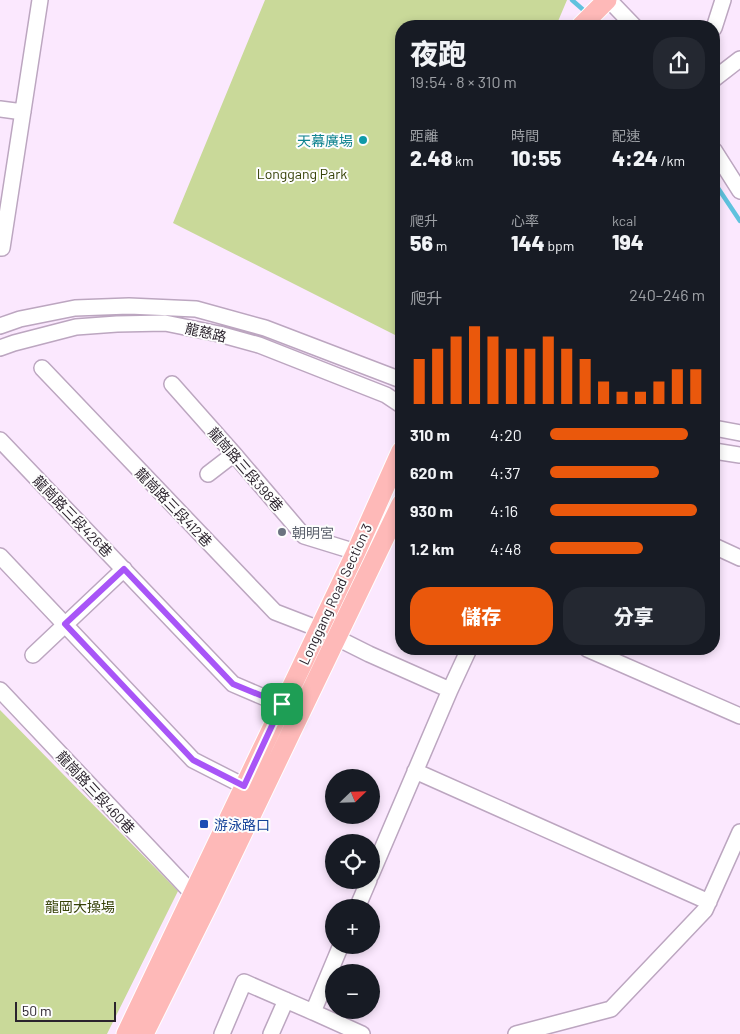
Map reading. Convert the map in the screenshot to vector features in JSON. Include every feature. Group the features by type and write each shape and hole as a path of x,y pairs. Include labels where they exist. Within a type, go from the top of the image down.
{"main road":[{"path":"587,20 608,0"},
{"path":"605,20 608,0"},
{"name":"Longgang Road Section 3","path":"126,1034 356,552 395,464"},
{"name":"Longgang Road Section 3","path":"144,1034 395,517"}],"street":[{"path":"0,248 2,248 40,0"},
{"path":"608,0 628,20"},
{"path":"717,20 723,0"},
{"path":"720,75 739,61"},
{"path":"0,109 23,112"},
{"path":"720,158 739,185"},
{"name":"龍慈路","path":"0,326 75,308 129,306 196,309 264,328 395,378"},
{"name":"龍慈路","path":"0,348 76,327 165,323 219,334 259,345 386,394 395,401"},
{"name":"龍崗路三段412巷","path":"42,368 275,612 319,629 450,690"},
{"name":"龍崗路三段398巷","path":"172,384 304,536 356,552"},
{"path":"720,429 740,433"},
{"name":"龍崗路三段426巷","path":"0,440 233,684 282,704"},
{"path":"720,451 740,455"},
{"path":"208,474 234,454"},
{"path":"720,549 740,558"},
{"path":"0,556 193,760 244,786"},
{"path":"33,655 124,569"},
{"path":"380,854 466,655"},
{"path":"601,655 740,716"},
{"name":"龍崗路三段460巷","path":"0,690 192,893 208,903"},
{"path":"415,771 708,902"},
{"path":"516,1034 611,1009 705,910 740,832"},
{"path":"313,1012 337,954"},
{"path":"222,1034 244,982 362,1034"},
{"path":"271,1034 286,1000"}],"green space":[{"name":"Longgang Park","path":"265,0 567,0 559,20 395,20 395,335 173,223"},
{"name":"龍岡大操場","path":"0,710 178,891 107,1034 0,1034"}],"waterway":[{"path":"572,0 588,14"},
{"path":"720,191 740,221"}],"place":[{"name":"天幕廣場","path":"363,140"},
{"name":"朝明宮","path":"282,532"},
{"name":"游泳路口","path":"204,824"}],"route":[{"path":"124,569 233,684 282,704 244,786 193,760 65,624 124,569"}]}
